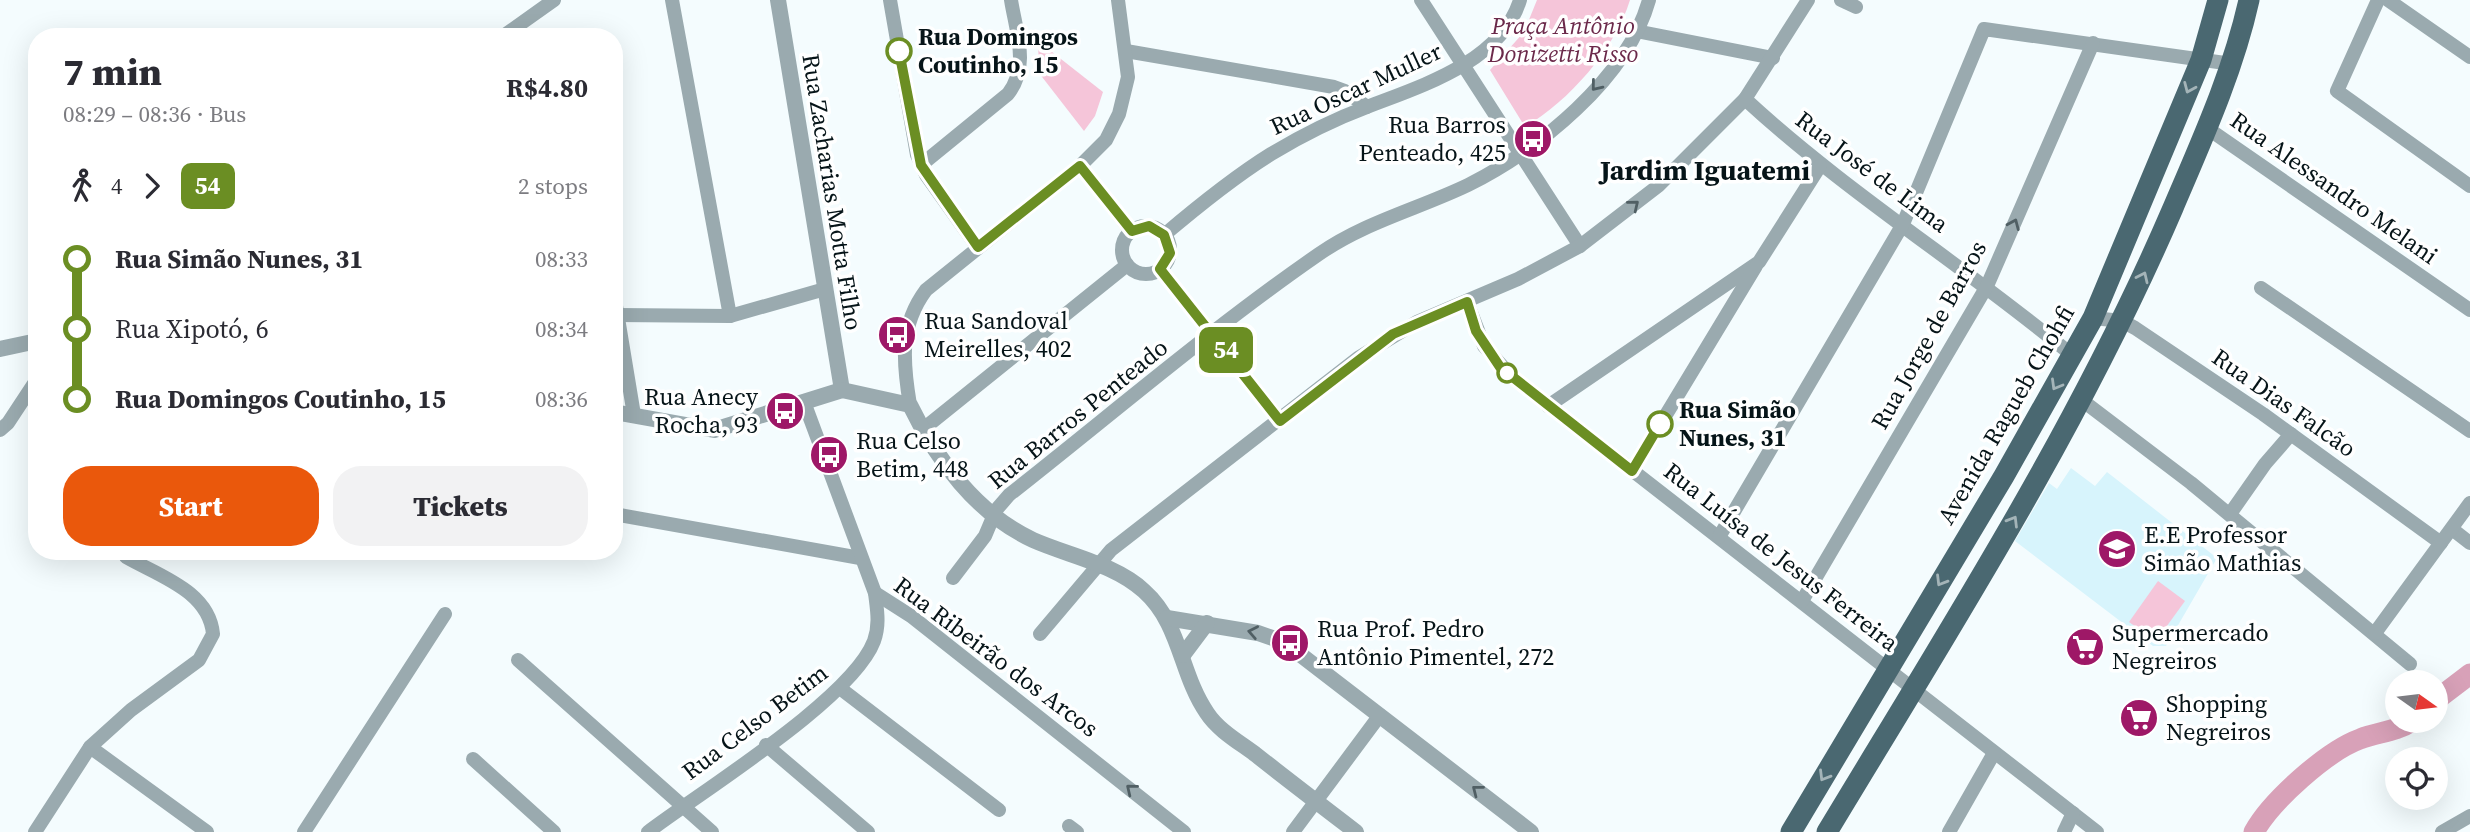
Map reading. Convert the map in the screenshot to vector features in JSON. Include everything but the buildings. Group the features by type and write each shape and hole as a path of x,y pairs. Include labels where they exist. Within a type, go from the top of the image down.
{"main road":[{"name":"Avenida Ragueb Chohfi","path":"1791,832 2093,318 2201,60 2218,0"},
{"path":"1827,832 2083,401 2122,321 2207,128 2232,64 2248,2"}],"street":[{"path":"515,28 554,0"},
{"path":"672,0 730,316"},
{"name":"Rua Zacharias Motta Filho","path":"778,0 842,390"},
{"path":"890,0 921,165 978,247"},
{"path":"921,165 1008,94 1016,84 1021,61 1011,0"},
{"path":"1118,0 1128,76 1119,114 1106,140 1080,166 926,290 914,306 904,335 910,405 922,430 971,496 994,515 1031,539 1096,565 1141,588 1167,618 1198,697 1217,725 1356,832"},
{"path":"1421,0 1580,246"},
{"name":"Rua Oscar Muller","path":"1164,235 1270,155 1462,64 1500,36 1520,0"},
{"name":"Rua Barros Penteado","path":"954,578 985,536 994,515 1009,495 1277,284 1358,230 1468,185 1519,154 1574,113 1636,31 1649,0"},
{"path":"1040,634 1111,550 1393,334 1518,279 1580,246 1658,186 1745,99 1808,0"},
{"path":"1840,0 1856,7"},
{"path":"2378,0 2337,91 2470,186"},
{"path":"2388,0 2470,57"},
{"path":"1719,537 1903,224 1984,29 2232,64"},
{"path":"1636,31 1773,58"},
{"name":"Rua Jorge de Barros","path":"1802,601 1987,286 2093,43"},
{"path":"1126,51 1334,87 1367,107"},
{"name":"Rua José de Lima","path":"1745,99 1820,166 1987,286 2073,356"},
{"name":"Rua Alessandro Melani","path":"2207,128 2470,310"},
{"path":"1080,166 1132,231"},
{"path":"1632,471 1820,166"},
{"path":"1149,226 1164,235 1170,253 1160,269 1143,274 1127,265 1122,256 1122,244 1132,231 1149,226"},
{"path":"1548,405 1759,262"},
{"path":"922,430 1127,265"},
{"path":"1160,269 1214,334 1280,421"},
{"path":"2261,288 2470,431"},
{"path":"623,315 730,316 825,289"},
{"name":"Rua Luísa de Jesus Ferreira","path":"1467,302 1476,331 1491,357 1548,405 2097,832"},
{"name":"Rua Dias Falcão","path":"2093,318 2122,321 2199,370 2441,543"},
{"path":"0,349 28,343"},
{"path":"623,346 634,415"},
{"path":"623,413 714,430 842,390 910,405"},
{"path":"0,430 8,423 28,393"},
{"path":"2083,401 2230,514 2410,664"},
{"name":"Rua Ribeirão dos Arcos","path":"804,402 875,593 911,616 1184,832"},
{"path":"2230,514 2265,464 2291,434"},
{"path":"2375,633 2470,503"},
{"path":"623,516 860,558"},
{"path":"2452,529 2470,543"},
{"path":"35,832 90,747 131,710 200,660 213,634 205,608 193,595 131,560"},
{"name":"Rua Celso Betim","path":"648,832 841,689 873,643 878,619 875,593"},
{"path":"304,832 445,614"},
{"path":"1167,618 1265,634 1284,642 1531,832"},
{"path":"1183,655 1207,623"},
{"path":"519,660 712,832"},
{"path":"841,689 999,810"},
{"path":"1293,832 1380,715"},
{"path":"766,745 868,832"},
{"path":"90,747 207,832"},
{"path":"1949,832 1994,753"},
{"path":"473,760 554,832"},
{"path":"2064,832 2073,813"},
{"path":"2442,832 2470,816"}],"shaded area":[{"name":"E.E Professor Simão Mathias","path":"2071,468 2095,486 2107,472 2217,558 2166,646 2153,646 2015,541 2049,483 2057,489"}],"green space":[{"name":"Praça Antônio Donizetti Risso","path":"1537,0 1630,0 1613,37 1588,72 1558,103 1525,127 1490,70 1524,32"},
{"path":"1038,41 1103,92 1095,116 1084,131 1039,73"},
{"path":"2158,581 2185,601 2156,641 2129,622"}],"waterway":[{"path":"2448,691 2470,674"},
{"path":"2254,832 2286,792 2316,766 2347,745 2385,732"}],"bus line":[{"name":"54","path":"899,51 921,165 978,247 1080,166 1132,231 1149,226 1164,235 1170,253 1165,265 1160,269 1214,334 1280,421 1358,358 1393,334 1467,302 1476,331 1500,367 1632,471 1660,424"}],"place":[{"name":"Rua Domingos Coutinho, 15","path":"899,51"},
{"name":"Rua Barros Penteado, 425","path":"1533,139"},
{"name":"Rua Sandoval Meirelles, 402","path":"897,335"},
{"name":"Rua Anecy Rocha, 93","path":"785,411"},
{"name":"Rua Simão Nunes, 31","path":"1660,424"},
{"name":"Rua Celso Betim, 448","path":"829,455"},
{"name":"E.E Professor Simão Mathias","path":"2117,549"},
{"name":"Rua Prof. Pedro Antônio Pimentel, 272","path":"1290,643"},
{"name":"Supermercado Negreiros","path":"2085,647"},
{"name":"Shopping Negreiros","path":"2139,718"}],"district":[{"name":"Jardim Iguatemi","path":"1705,170"}]}
